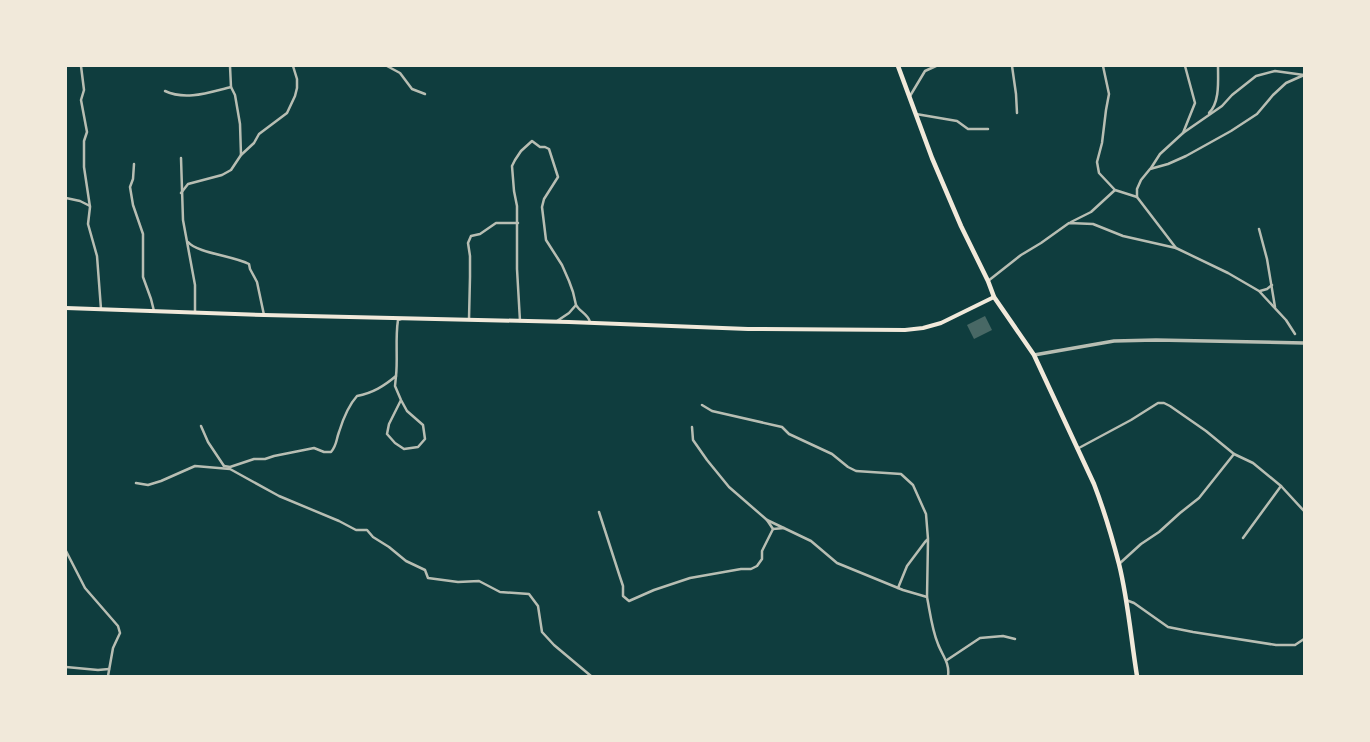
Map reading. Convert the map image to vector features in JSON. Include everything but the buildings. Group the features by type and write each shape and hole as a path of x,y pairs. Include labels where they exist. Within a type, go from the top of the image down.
{"main road":[{"path":"898,66 932,158 961,226 994,296 1034,355 1102,505 1119,564 1137,676"},
{"path":"66,308 264,315 469,319 748,329 905,330 923,328 940,323 994,296"}],"street":[{"path":"81,66 84,90 81,100 87,132 84,141 84,167 90,207 88,224 97,256 101,310"},
{"path":"230,66 231,87 235,95 240,124 241,155"},
{"path":"181,193 188,184 222,175 231,170 241,155 254,143 260,134 287,113 295,96 296,79 293,66"},
{"path":"295,73 297,66"},
{"path":"388,66 400,74 412,89 426,94"},
{"path":"909,96 925,71 936,66"},
{"path":"1007,66 1012,66 1017,113"},
{"path":"1103,66 1109,94 1102,143 1097,162 1099,173 1115,190 1137,197 1176,248"},
{"path":"1183,133 1195,103 1185,66"},
{"path":"1204,118 1211,111 1217,95 1218,66"},
{"path":"1137,197 1137,189 1140,180 1150,169 1160,154 1183,133 1222,106 1232,95 1256,76 1275,71 1304,75"},
{"path":"1150,169 1168,164 1186,156 1231,131 1257,114 1273,95 1286,83 1304,75"},
{"path":"165,91 183,96 201,94 231,87"},
{"path":"916,114 957,121 968,129 988,129"},
{"path":"520,321 517,269 518,223 512,166 521,152 532,141 540,147 549,149 558,177 544,199 542,207 546,240 562,265 573,292 576,305 586,315 590,323"},
{"path":"181,158 183,220 195,285 195,312"},
{"path":"134,164 133,179 130,187 133,205 143,234 143,277 152,299 154,311"},
{"path":"988,281 1021,255 1069,223 1091,212 1115,190"},
{"path":"66,198 80,201 90,207"},
{"path":"469,319 469,239 471,236 480,234 496,223 518,223"},
{"path":"1069,223 1093,224 1123,236 1176,248 1219,268 1259,291 1286,320 1295,334"},
{"path":"1259,228 1267,259 1275,308"},
{"path":"187,241 190,245 197,248 241,260 250,264 250,269 257,282 264,315"},
{"path":"1259,291 1267,289 1272,285"},
{"path":"556,322 569,313 576,305"},
{"path":"401,400 389,424 387,434 394,443 404,450 418,447 425,439 422,425 407,411 395,386 398,359 396,336 398,320 403,318"},
{"path":"1034,355 1114,341 1156,340 1304,343"},
{"path":"224,466 230,467 254,459 265,459 314,448 324,452 331,452 336,446 338,433 350,404 357,396 380,389 396,376"},
{"path":"1077,449 1131,420 1158,403 1164,403 1206,431 1234,454 1253,463 1281,486 1304,511"},
{"path":"702,405 712,411 782,427 789,434 832,454 848,467 856,471 901,474 913,484 926,514 928,539 927,597 938,643 947,660 949,672 948,676"},
{"path":"201,426 208,442 224,466 279,496 339,521 356,530 367,530 373,537 389,547 406,561 425,570 428,578 458,582 479,581 500,592 529,594 538,606 542,632 554,645 591,676"},
{"path":"692,427 693,440 707,460 729,487 767,520 773,529"},
{"path":"1119,564 1199,498 1234,454"},
{"path":"136,483 148,485 195,466 230,469"},
{"path":"1243,538 1281,486"},
{"path":"599,512 620,574 623,586 623,596 629,601 654,590 690,578 741,569 751,570 757,566 762,559 762,551 773,529"},
{"path":"767,520 811,541 837,563 898,588 927,597"},
{"path":"773,529 785,528"},
{"path":"898,588 907,566 928,539"},
{"path":"66,551 84,588 118,626 120,633 113,648 108,676"},
{"path":"1126,600 1134,603 1168,627 1180,630 1276,645 1295,645 1304,639"},
{"path":"947,660 980,638 1004,636 1015,639"},
{"path":"66,667 98,670 109,669"}]}
